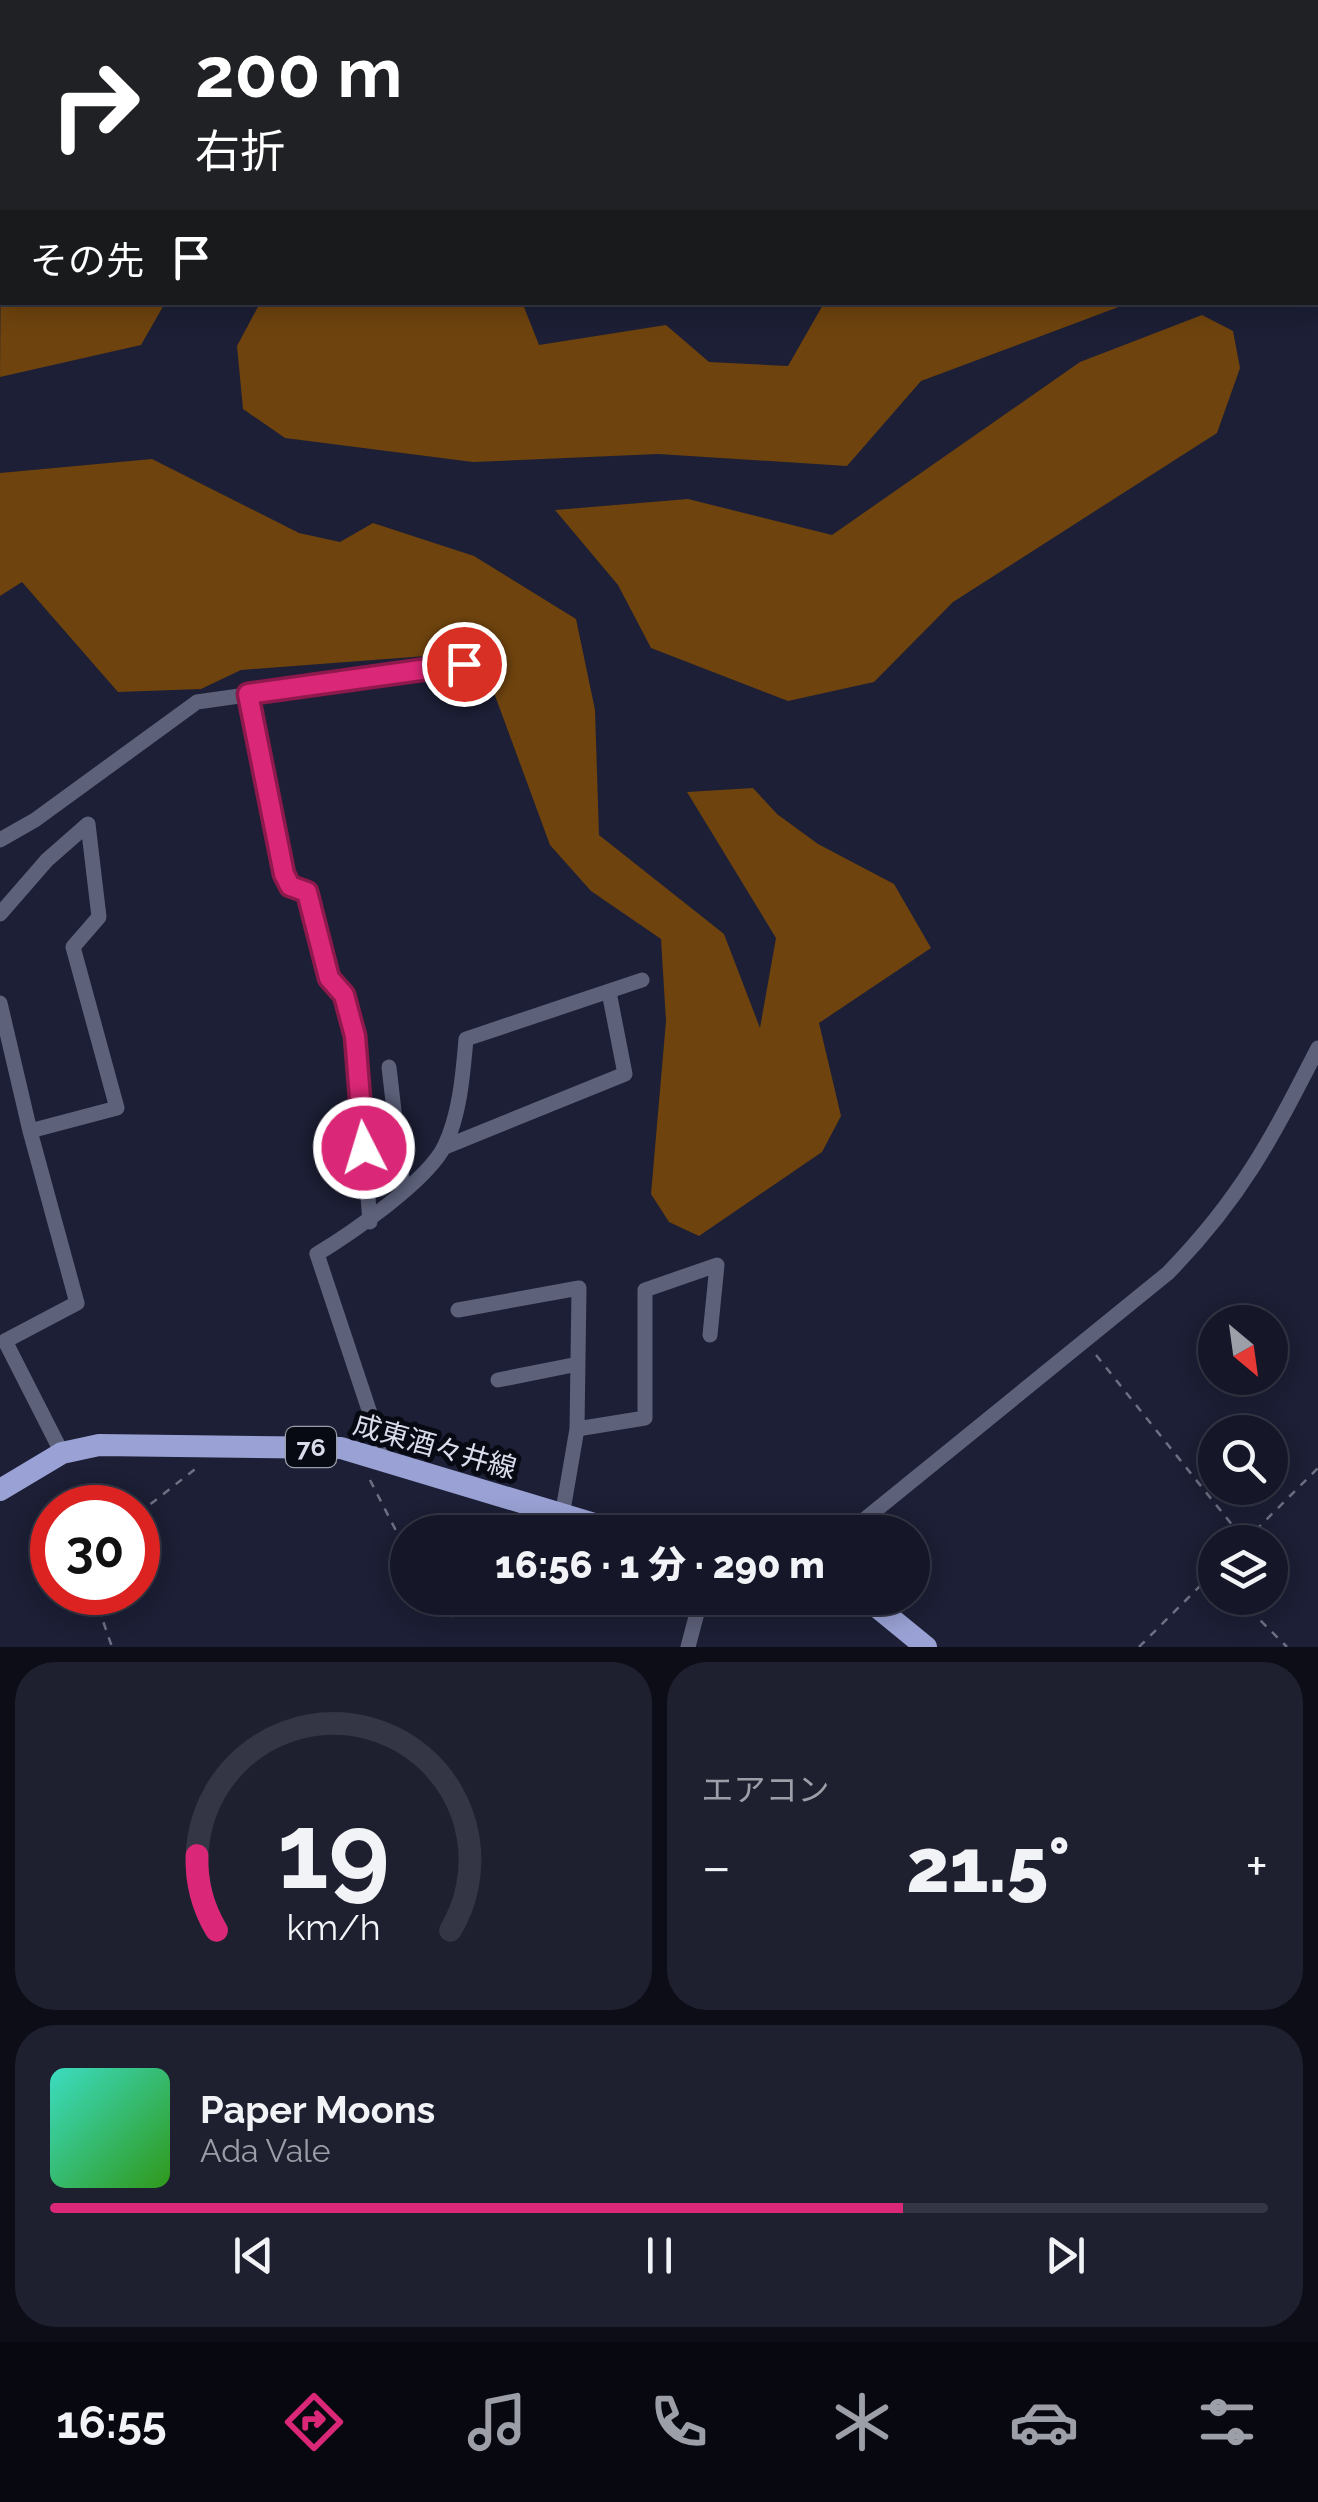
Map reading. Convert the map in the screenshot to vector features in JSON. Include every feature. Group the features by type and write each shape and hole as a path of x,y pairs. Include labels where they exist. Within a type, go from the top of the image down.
{"main road":[{"name":"成東酒々井線","path":"0,1490 62,1453 133,1442 342,1448 559,1515"},
{"path":"887,1615 926,1647"}],"street":[{"path":"0,840 36,820 197,702 464,664"},
{"path":"248,694 284,874 290,886 307,892 329,978 344,995 355,1036 370,1222"},
{"path":"0,914 47,860 88,824 99,917 73,947 117,1108 30,1131"},
{"path":"445,1147 463,1076 466,1039 642,980"},
{"path":"377,1456 316,1254 370,1222 445,1147 625,1074 609,992"},
{"path":"0,1002 30,1131 77,1302 5,1342 62,1453"},
{"path":"870,1515 1168,1273 1235,1198 1260,1160 1318,1048"},
{"path":"389,1067 403,1189"},
{"path":"576,1428 645,1418 645,1290 717,1265 710,1335"},
{"path":"458,1310 580,1288 576,1428 562,1515"},
{"path":"498,1380 578,1364"},
{"path":"688,1647 696,1615"}],"path":[{"path":"1084,1340 1231,1525"},
{"path":"160,1497 228,1444"},
{"path":"377,1456 367,1472 390,1518"},
{"path":"1261,1525 1318,1468"},
{"path":"1139,1647 1198,1589"},
{"path":"100,1615 112,1647"},
{"path":"1255,1615 1287,1647"}],"shaded area":[{"path":"1,305 164,305 141,345 0,377"},
{"path":"259,305 523,305 539,345 666,325 709,362 788,366 823,305 1124,305 921,381 847,466 658,454 473,462 285,438 243,409 237,346"},
{"path":"1202,315 1233,331 1240,368 1217,433 953,602 874,682 788,701 651,648 618,585 555,510 688,499 832,535 1080,362"},
{"path":"152,459 299,533 340,542 373,523 474,556 576,619 595,710 599,835 724,934 760,1028 776,938 687,792 753,788 777,814 818,844 894,884 931,948 819,1023 841,1116 822,1152 699,1236 669,1222 651,1194 666,1021 661,939 591,891 550,845 479,652 241,670 201,689 118,692 22,582 0,596 0,473"}],"route":[{"path":"364,1148 355,1036 344,995 329,978 307,892 290,886 284,874 248,694 464,664"}]}
